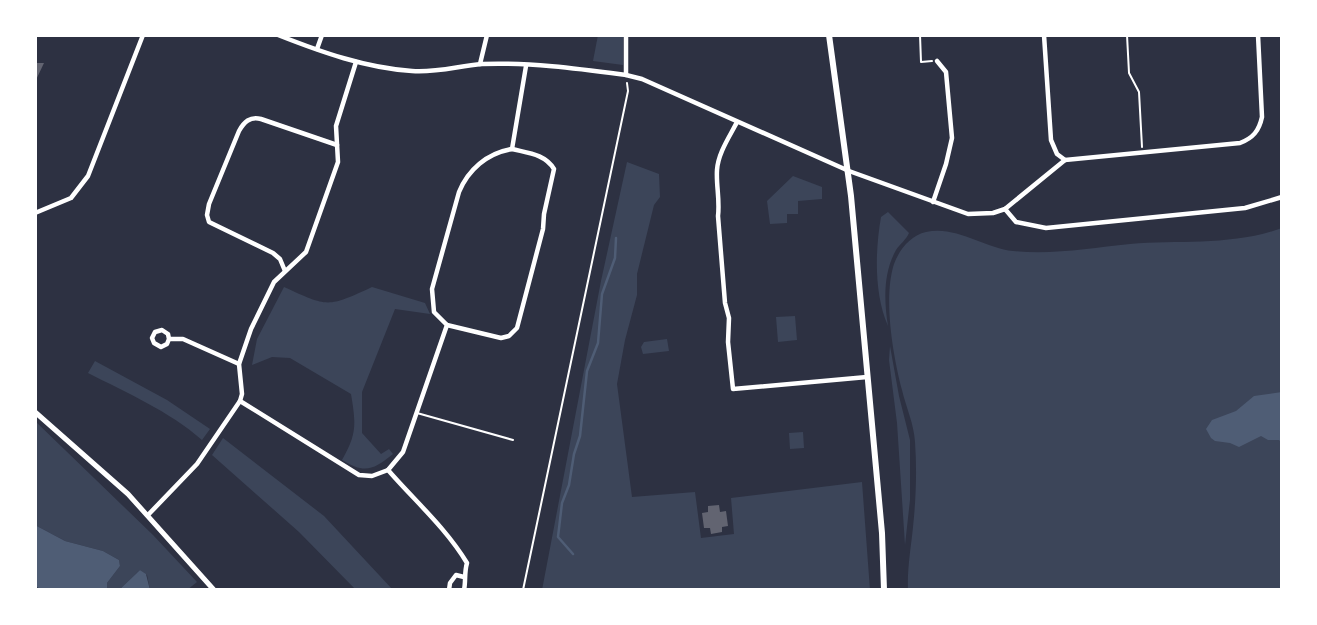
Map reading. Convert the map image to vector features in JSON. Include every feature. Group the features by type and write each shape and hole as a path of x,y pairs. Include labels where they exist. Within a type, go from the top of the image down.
{"main road":[{"path":"829,35 849,171 882,533 884,590"}],"street":[{"path":"35,213 71,198 88,176 143,35"},
{"path":"278,35 356,62 414,71 480,65 526,66 626,75 642,79 849,171 968,214 993,213 1005,209 1065,160 1240,143 1256,133 1262,117 1258,35"},
{"path":"317,49 322,35"},
{"path":"480,65 487,35"},
{"path":"626,35 626,75"},
{"path":"1044,35 1051,140 1057,154 1065,160"},
{"path":"933,202 952,138 946,72 937,61"},
{"path":"148,515 197,464 240,401 242,394 239,364 251,329 277,279 303,258 338,162 336,126 356,62"},
{"path":"512,149 526,66"},
{"path":"285,271 280,259 273,253 214,225 207,219 209,204 239,131 247,120 255,117 338,145"},
{"path":"737,122 719,158 717,169 720,202 718,216 733,388 867,377"},
{"path":"512,149 541,156 549,161 554,169 544,214 544,229 517,328 509,336 501,338 447,325 434,312 432,289 464,178 472,169 502,150 512,149"},
{"path":"1005,209 1016,222 1046,228 1245,208 1282,197"},
{"path":"240,401 359,475 372,476 388,470 403,452 447,325"},
{"path":"169,339 183,339 239,364"},
{"path":"35,412 115,482 214,590"},
{"path":"388,470 452,541 467,563 464,590"},
{"path":"449,590 456,575 464,577"}],"lane":[{"path":"416,413 513,440"}],"path":[{"path":"920,35 921,62 937,61"},
{"path":"1127,35 1129,73 1139,92 1143,153"},
{"path":"523,590 628,91 626,75"}],"shaded area":[{"path":"598,35 623,35 623,65 593,61"},
{"path":"627,162 659,174 660,197 654,205 637,274 637,295 617,384 632,497 695,492 701,538 734,534 731,498 862,482 870,590 542,590 601,281"},
{"path":"793,176 822,187 822,199 798,201 798,214 787,214 787,223 770,224 767,201"},
{"path":"888,212 909,233 896,250 889,268 885,297 888,326 880,300 877,258 881,217"},
{"path":"1282,228 1282,590 908,590 915,495 915,442 895,361 889,310 894,264 906,244 915,236 937,231 959,234 1013,251 1057,252 1130,244 1245,238"},
{"path":"284,287 319,301 336,302 372,287 425,303 430,314 395,309 362,392 362,433 381,454 389,449 393,454 380,464 363,468 342,460 354,428 351,394 290,358 272,357 252,365 257,339"},
{"path":"795,316 797,340 778,342 776,317"},
{"path":"667,339 669,351 643,354 641,347 644,342"},
{"path":"890,346 910,440 910,500 905,545 897,423 889,360"},
{"path":"95,361 167,400 210,429 202,440 162,411 88,373"},
{"path":"1282,392 1282,443 1261,436 1239,447 1211,438 1206,429 1212,420 1236,411 1254,396"},
{"path":"35,421 153,535 197,582 187,590 150,590 147,575 140,570 119,590 107,590 107,583 120,566 119,560 103,551 65,541 35,525"},
{"path":"803,432 804,448 790,449 789,433"},
{"path":"223,438 324,516 393,590 356,590 299,532 212,455"},
{"path":"35,525 65,541 103,551 119,560 120,566 107,583 107,590 42,590 35,586"},
{"path":"140,570 146,574 150,590 119,590"}],"building":[{"path":"35,63 44,63 35,82"},
{"path":"719,505 720,512 726,511 728,526 722,527 722,532 711,534 710,528 704,528 702,513 708,512 708,506"}],"waterway":[{"path":"573,554 558,537 562,503 580,436 587,371 598,343 602,294 615,258 616,238"}]}
